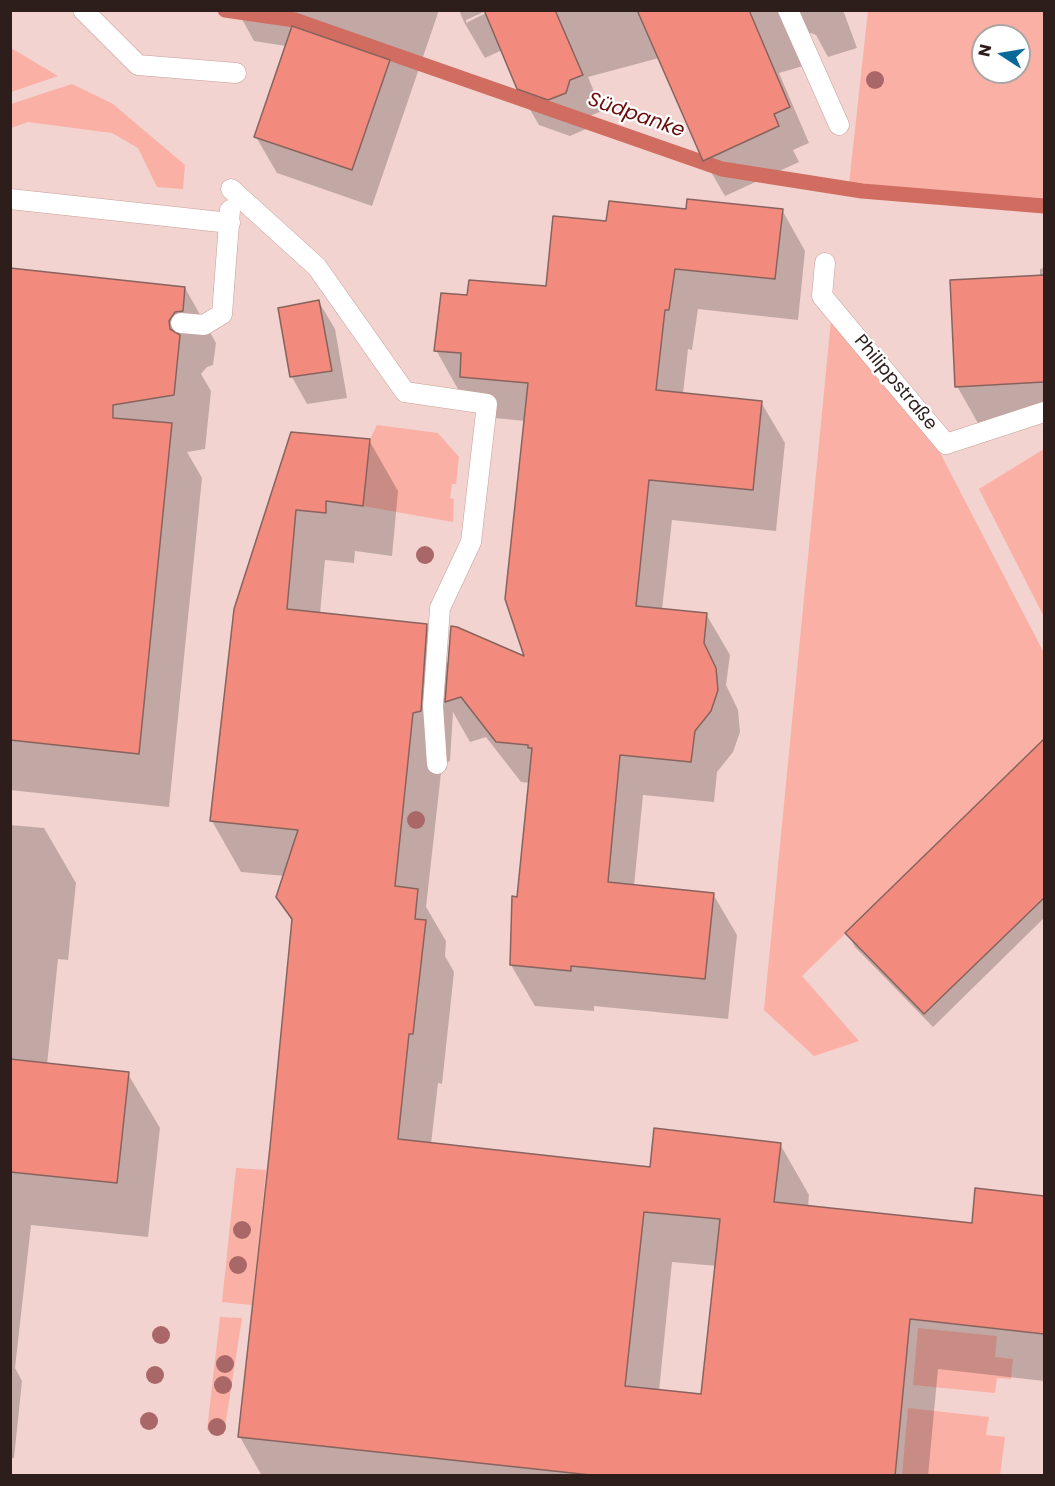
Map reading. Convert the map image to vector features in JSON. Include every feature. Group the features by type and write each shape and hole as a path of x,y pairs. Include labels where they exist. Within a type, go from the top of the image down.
{"lane":[{"path":"83,10 138,65 236,73"},
{"path":"788,10 839,124"},
{"path":"181,322 204,325 222,314 231,189 317,267 405,392 487,404 471,542 440,608 433,706 437,764"},
{"path":"10,199 230,223"},
{"name":"Philippstraße","path":"825,263 822,296 946,444 1044,412"}],"shaded area":[{"path":"10,11 1044,11 1044,1475 11,1475"},
{"path":"868,11 1044,11 1044,200 849,184"},
{"path":"11,48 58,76 11,92"},
{"path":"72,84 113,104 185,165 183,189 157,187 138,148 112,133 28,122 11,128 11,104"},
{"path":"831,320 937,447 1044,653 1044,739 802,976 859,1041 814,1056 764,1010"},
{"path":"377,425 438,433 459,457 456,484 452,484 450,498 454,499 453,522 363,506 370,439"},
{"path":"1044,449 1044,617 979,489"},
{"path":"236,1168 266,1170 252,1305 222,1302"},
{"path":"220,1317 242,1318 224,1434 207,1430"},
{"path":"918,1328 997,1336 995,1357 1013,1359 1011,1379 997,1378 995,1393 913,1385"},
{"path":"908,1408 989,1417 986,1435 1005,1437 1000,1475 902,1475"}],"building":[{"path":"484,10 555,10 583,75 570,80 566,93 548,100 517,89"},
{"path":"637,10 749,10 790,107 774,114 779,126 703,161"},
{"path":"292,26 390,60 352,170 254,137"},
{"path":"687,199 783,209 775,279 675,269 669,310 665,310 656,390 762,401 753,490 649,480 636,606 707,613 704,643 716,668 718,690 711,711 695,731 691,762 620,755 608,882 714,893 705,979 571,966 571,971 510,965 512,896 517,897 532,748 528,748 528,745 496,742 461,697 445,702 451,626 524,656 505,599 528,383 460,377 461,353 434,351 441,293 467,295 469,280 546,286 553,216 606,221 609,201 686,209"},
{"path":"10,268 185,287 183,311 175,312 169,321 170,329 180,335 174,395 113,405 113,418 172,423 139,754 10,740"},
{"path":"1044,275 1044,382 955,387 950,280"},
{"path":"319,300 332,371 290,377 278,308"},
{"path":"291,432 370,439 363,506 326,501 326,513 296,510 287,609 427,624 421,711 413,713 395,886 418,889 415,919 426,920 413,1034 409,1034 398,1139 650,1167 654,1128 781,1143 774,1202 972,1223 975,1188 1044,1196 1044,1334 910,1319 895,1476 600,1476 238,1437 292,919 276,897 298,830 210,821 234,609","holes":["644,1212 720,1219 701,1394 625,1386"]},
{"path":"1044,739 1044,898 924,1014 845,933"},
{"path":"10,1059 129,1072 117,1183 10,1172"}],"waterway":[{"name":"Südpanke","path":"225,10 295,20 722,169 862,191 1044,206"}]}
